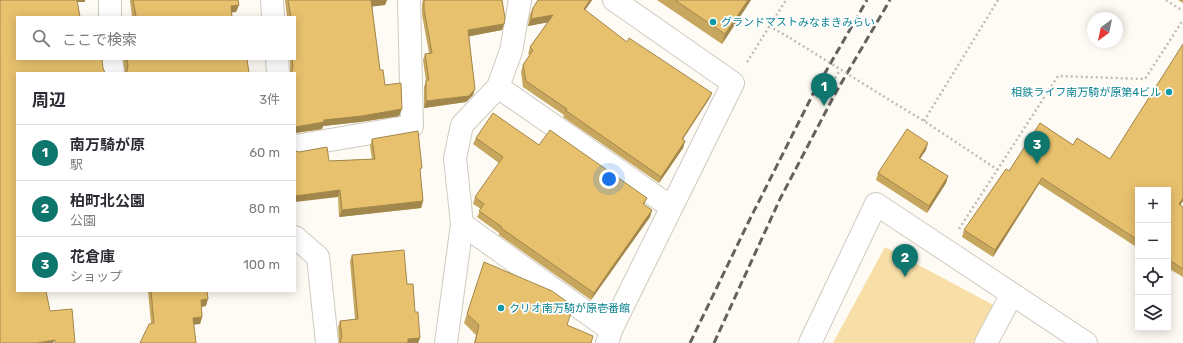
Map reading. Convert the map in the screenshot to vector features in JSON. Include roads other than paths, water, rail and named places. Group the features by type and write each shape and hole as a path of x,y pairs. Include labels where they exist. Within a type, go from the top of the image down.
{"street":[{"path":"110,0 110,16"},
{"path":"272,0 273,16"},
{"path":"296,146 412,126 409,0"},
{"path":"446,343 462,224 455,158 462,125 498,87 511,51 520,0"},
{"path":"462,224 609,336 733,83 614,0"},
{"path":"111,60 113,72"},
{"path":"276,60 278,72"},
{"path":"498,87 671,207"},
{"path":"810,343 876,204 1086,343"},
{"path":"296,238 318,256 327,343"},
{"path":"986,343 1012,294"}],"railway":[{"path":"690,343 814,92 867,0"},
{"path":"714,343 780,199 836,92 890,0"}],"place":[{"name":"グランドマストみなまきみらい","path":"713,22"},
{"name":"相鉄ライフ南万騎が原第4ビル","path":"1169,92"},
{"name":"南万騎が原","path":"824,106"},
{"name":"花倉庫","path":"1037,164"},
{"name":"柏町北公園","path":"905,277"},
{"name":"クリオ南万騎が原壱番館","path":"501,308"}]}
